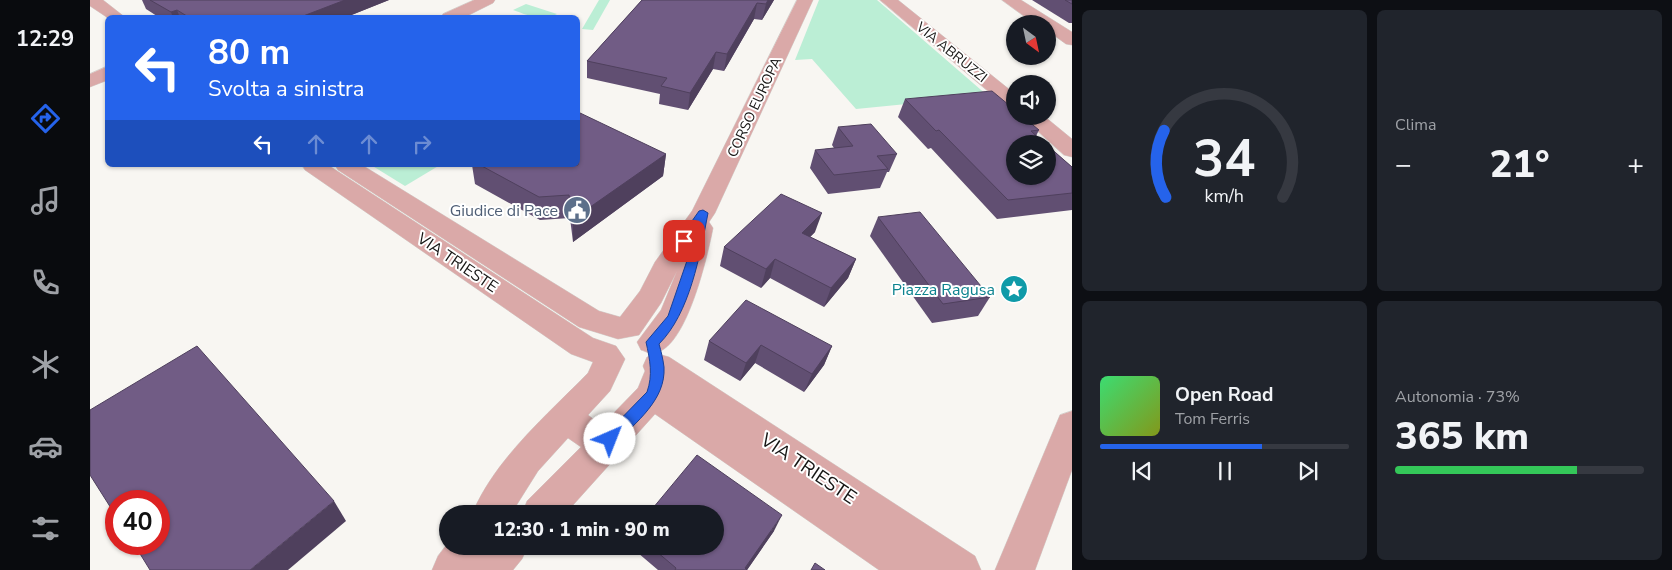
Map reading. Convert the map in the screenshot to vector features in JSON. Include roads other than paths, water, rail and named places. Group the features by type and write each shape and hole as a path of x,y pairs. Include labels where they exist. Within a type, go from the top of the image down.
{"street":[{"path":"455,15 487,0"},
{"name":"CORSO EUROPA","path":"548,505 610,439 635,352 664,331 673,318 695,252 703,213 805,0"},
{"name":"VIA ABRUZZI","path":"888,0 1006,97"},
{"path":"1010,0 1060,30"},
{"path":"94,9 110,15"},
{"path":"94,9 105,23"},
{"path":"90,81 105,74"},
{"path":"1041,125 1072,150"},
{"name":"VIA TRIESTE","path":"316,167 582,346 635,352 913,570"},
{"name":"VIA TRIESTE","path":"349,167 589,319 635,352 961,570"},
{"path":"496,505 526,460 599,382 635,352"},
{"path":"568,415 578,428 592,438 610,439"},
{"path":"1015,570 1072,425"},
{"path":"452,570 462,555"},
{"path":"486,570 500,555"}],"place":[{"name":"Giudice di Pace","path":"577,210"},
{"name":"Piazza Ragusa","path":"1014,289"}]}
